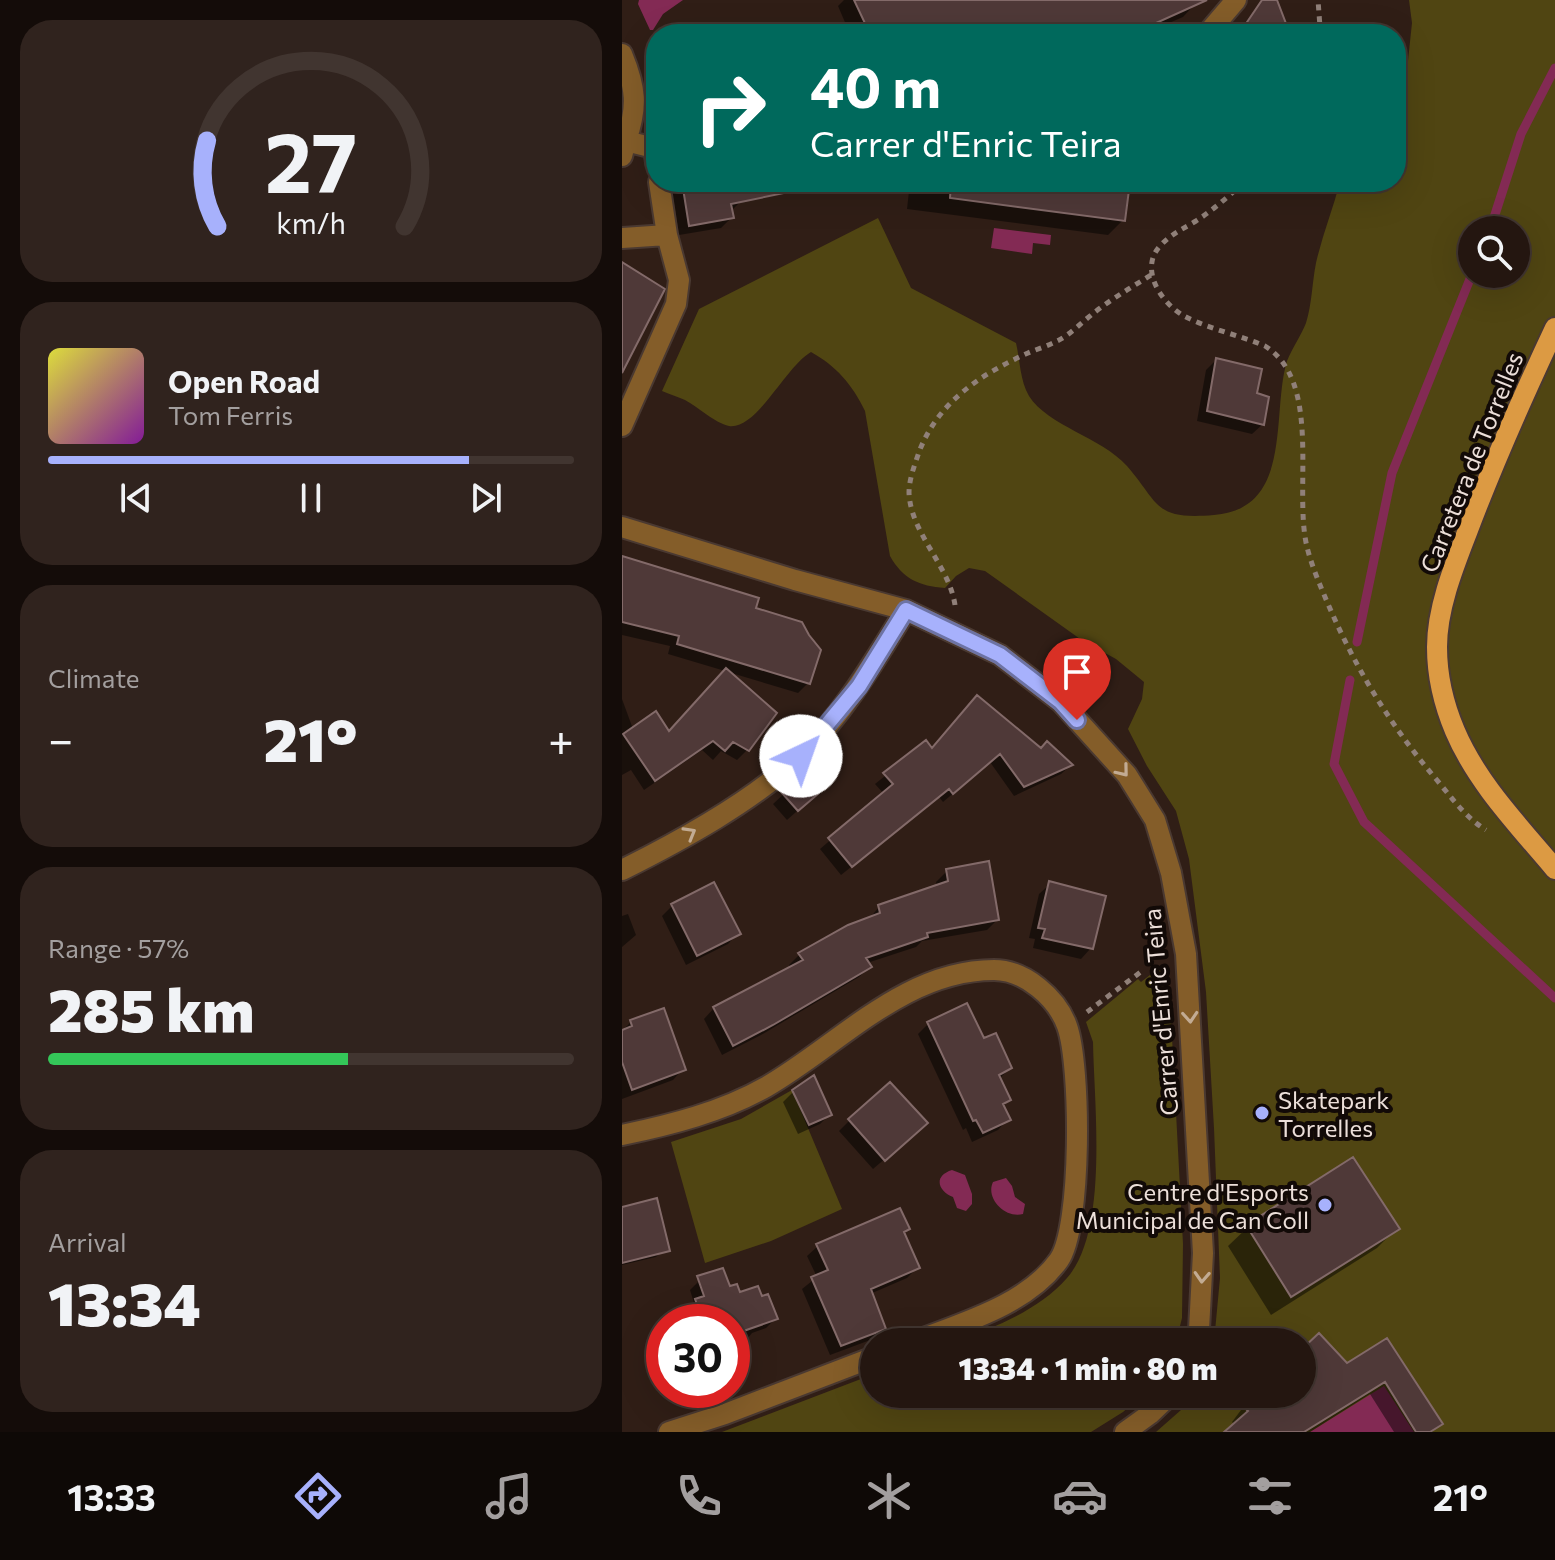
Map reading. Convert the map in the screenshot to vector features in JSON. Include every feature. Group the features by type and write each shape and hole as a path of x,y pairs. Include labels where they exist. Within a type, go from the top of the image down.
{"main road":[{"name":"Carretera de Torrelles","path":"1555,328 1514,414 1463,544 1444,602 1437,645 1438,672 1455,732 1494,797 1555,869"}],"street":[{"path":"1216,24 1236,0"},
{"path":"622,54 635,88 634,119 623,146 646,147"},
{"path":"622,426 676,304 679,280 667,235 661,192"},
{"path":"622,238 667,235"},
{"name":"Carrer d'Enric Teira","path":"622,527 906,610 1000,655 1061,702 1127,775 1155,820 1171,873 1186,954 1203,1253 1199,1328"},
{"path":"622,870 713,820 801,756 859,686 906,610"},
{"path":"622,1135 690,1117 764,1088 907,992 948,975 997,970 1036,984 1057,1009 1067,1027 1074,1070 1075,1187 1072,1223 1061,1258 1040,1281 1008,1301 945,1328"},
{"path":"669,1432 860,1362"},
{"path":"1125,1432 1156,1408"}],"path":[{"path":"1318,0 1318,24"},
{"path":"1233,192 1158,247 1151,261 1151,275 1161,294 1184,315 1272,351 1289,371 1295,385 1301,429 1302,518 1306,544 1312,567 1350,654 1405,742 1469,820 1494,835"},
{"path":"946,629 955,608 953,590 916,519 909,493 913,469 925,437 957,393 1027,353 1059,341 1109,302 1151,275"},
{"path":"1067,1027 1142,971"}],"shaded area":[{"path":"639,0 683,0 663,14 657,24 647,24"},
{"path":"1409,0 1555,0 1555,1432 1156,1432 1182,1408 1316,1408 1316,1328 1215,1328 1220,1278 1206,992 1189,859 1176,811 1128,729 1142,699 1144,682 1116,659 1083,641 985,571 969,568 945,588 920,583 906,576 890,556 865,411 842,377 811,352 791,370 760,408 739,425 724,424 685,400 662,391 699,309 878,218 911,288 1016,343 1029,396 1049,416 1116,456 1160,507 1179,515 1194,516 1239,509 1257,496 1268,477 1278,431 1287,361 1306,323 1316,263 1337,192 1406,192 1406,72 1412,23"},
{"path":"994,228 1051,235 1050,245 1033,243 1032,254 991,248"},
{"path":"1164,964 1169,981 1183,1244 1180,1328 990,1328 1030,1309 1056,1290 1080,1257 1089,1230 1096,1166 1093,1042 1086,1022 1138,979 1141,982"},
{"path":"792,1090 842,1209 771,1241 705,1263 671,1142 741,1119"},
{"path":"952,1170 965,1175 972,1194 972,1204 966,1211 957,1208 953,1197 941,1187 942,1176"},
{"path":"1006,1178 1015,1197 1025,1204 1023,1214 1010,1214 994,1201 993,1182"},
{"path":"860,1379 860,1408 1128,1408 1091,1432 722,1432"},
{"path":"1384,1386 1414,1432 1310,1432"}],"building":[{"path":"854,0 1207,0 1156,24 865,24"},
{"path":"1262,0 1277,0 1286,24 1246,24"},
{"path":"684,192 784,192 731,204 734,218 689,226"},
{"path":"950,192 1129,192 1125,221 950,198"},
{"path":"622,262 665,289 622,373"},
{"path":"1216,358 1262,369 1257,393 1269,397 1264,425 1207,411"},
{"path":"622,556 759,598 756,608 802,622 821,650 810,684 677,644 679,636 622,622"},
{"path":"726,668 777,713 749,751 733,742 725,751 713,741 655,781 623,734 656,711 669,731"},
{"path":"977,695 1041,748 1047,741 1073,765 1024,787 1000,754 953,794 949,789 852,867 828,838 893,784 883,773 926,740 932,748"},
{"path":"801,775 818,794 798,811 782,793"},
{"path":"989,861 999,920 927,933 928,937 866,958 872,967 733,1046 713,1007 803,960 798,953 848,925 880,913 878,905 948,881 946,869"},
{"path":"1049,881 1106,896 1093,949 1042,938 1045,929 1038,928"},
{"path":"714,882 741,934 697,956 671,904"},
{"path":"967,1003 984,1038 996,1033 1012,1068 999,1075 1011,1100 1003,1104 1011,1120 983,1133 976,1120 973,1121 927,1022"},
{"path":"664,1008 686,1070 632,1090 622,1062 622,1030 632,1026 630,1020"},
{"path":"814,1075 832,1115 809,1125 792,1090"},
{"path":"890,1082 928,1123 885,1161 848,1119"},
{"path":"1353,1157 1400,1229 1291,1297 1246,1225"},
{"path":"657,1198 670,1251 622,1263 622,1207"},
{"path":"900,1208 910,1229 904,1232 920,1268 871,1289 886,1328 860,1328 860,1339 841,1346 811,1277 828,1270 816,1244"},
{"path":"723,1268 730,1286 737,1284 740,1292 758,1286 762,1296 768,1294 778,1319 750,1329 750,1304 697,1304 695,1299 704,1296 697,1276"},
{"path":"1319,1333 1347,1363 1387,1338 1443,1424 1430,1432 1416,1432 1385,1382 1304,1432 1224,1432 1248,1411 1245,1408 1316,1408 1316,1336"}],"waterway":[{"path":"1495,216 1521,134 1555,68"},
{"path":"1357,642 1392,473 1466,288"},
{"path":"1350,680 1334,764 1364,822 1555,998"}],"place":[{"name":"Skatepark Torrelles","path":"1262,1113"},
{"name":"Centre d'Esports Municipal de Can Coll","path":"1325,1205"}],"route":[{"path":"801,756 859,686 906,610 1000,655 1061,702 1077,720"}]}
